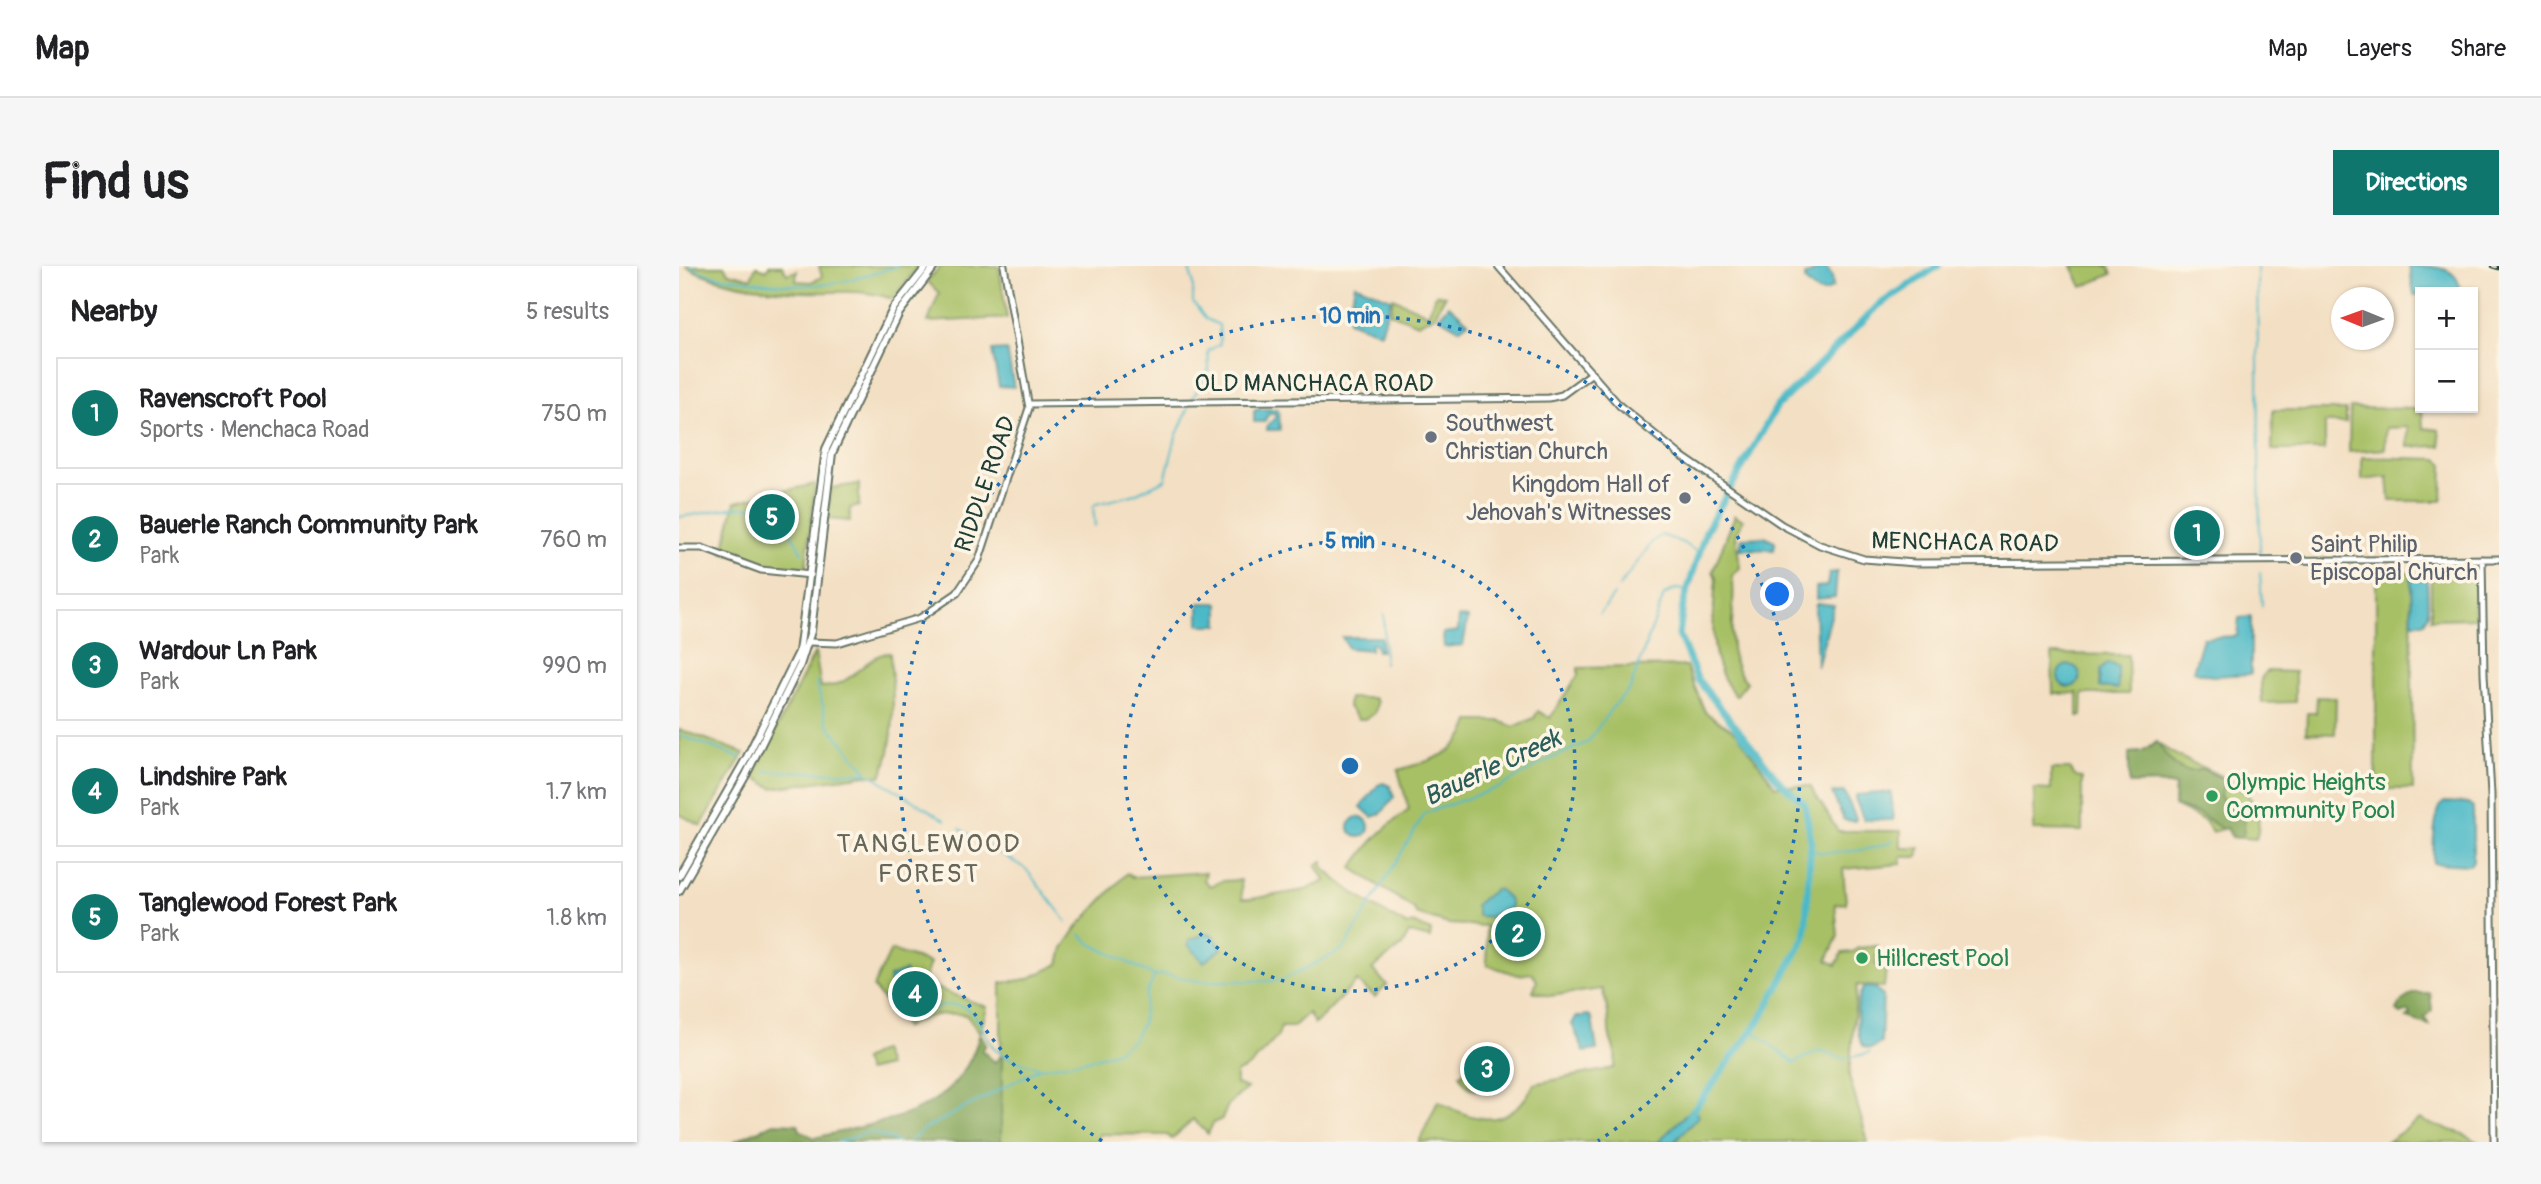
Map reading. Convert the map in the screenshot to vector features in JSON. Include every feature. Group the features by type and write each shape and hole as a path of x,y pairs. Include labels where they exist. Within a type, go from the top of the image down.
{"main road":[{"path":"679,891 758,751 809,642 826,449 893,309 926,266"},
{"path":"679,876 747,759 799,652 814,575 832,453 899,313 935,266"}],"street":[{"name":"RIDDLE ROAD","path":"809,642 837,643 904,624 934,610 957,593 971,575 985,544 1029,404 1008,303 1004,266"},
{"name":"MENCHACA ROAD","path":"1498,266 1636,421 1782,525 1820,545 1864,559 1898,563 2499,559"},
{"name":"OLD MANCHACA ROAD","path":"1029,404 1549,398 1562,395 1592,373"},
{"path":"679,548 702,548 761,570 814,575"},
{"path":"2482,559 2484,680 2491,794 2496,1070 2494,1142"}],"green space":[{"path":"685,266 724,266 729,273 751,278 756,266 766,270 769,266 782,266 787,274 797,271 796,281 811,282 822,277 819,266 918,266 893,299 857,292 801,292 757,288 727,282"},
{"path":"941,266 999,266 1007,318 928,322 939,293 927,281"},
{"path":"2072,266 2109,266 2112,274 2082,287"},
{"path":"1436,294 1445,296 1435,315 1418,324 1390,313 1393,298 1428,314"},
{"path":"2350,408 2415,409 2415,413 2422,413 2423,428 2439,430 2441,446 2408,447 2408,427 2386,428 2385,449 2349,452"},
{"path":"2273,410 2346,410 2346,423 2325,423 2325,450 2272,450"},
{"path":"2362,457 2438,459 2443,464 2442,501 2390,501 2388,477 2362,480"},
{"path":"815,484 806,567 765,566 723,552 735,502"},
{"path":"859,484 859,506 850,508 850,521 828,519 831,488"},
{"path":"1735,515 1743,520 1736,535 1740,568 1732,576 1732,645 1734,659 1747,682 1736,696 1720,669 1713,624 1716,578 1713,571"},
{"path":"2376,572 2411,572 2413,789 2376,789"},
{"path":"2474,572 2475,618 2431,619 2431,573"},
{"path":"815,652 821,687 843,682 873,658 890,653 893,716 886,762 881,776 866,775 773,788 753,776"},
{"path":"2052,654 2128,655 2129,694 2083,694 2082,716 2078,716 2078,693 2053,694"},
{"path":"1686,666 1705,712 1737,733 1775,786 1810,786 1838,831 1901,831 1901,848 1920,848 1918,857 1901,857 1901,864 1843,869 1846,903 1835,904 1838,936 1827,960 1836,965 1842,953 1878,946 1875,964 1881,969 1886,968 1884,987 1857,985 1849,1076 1868,1142 1419,1142 1438,1101 1466,1115 1479,1118 1504,1116 1525,1099 1534,1084 1614,1068 1615,1051 1609,1034 1602,989 1549,996 1533,991 1537,981 1532,973 1518,975 1487,965 1486,926 1448,924 1416,914 1414,909 1352,868 1377,836 1409,810 1398,770 1432,760 1451,750 1465,733 1470,721 1500,721 1514,727 1534,718 1538,711 1550,718 1578,675 1578,668"},
{"path":"2266,671 2295,672 2295,702 2262,703 2261,679"},
{"path":"2317,697 2336,698 2335,734 2306,733 2307,713 2316,713"},
{"path":"1349,698 1374,698 1377,702 1375,713 1365,719 1358,719 1348,707"},
{"path":"679,729 744,753 701,826 679,814"},
{"name":"Olympic Heights Community Pool","path":"2157,742 2242,789 2253,802 2259,819 2256,839 2232,837 2227,828 2212,832 2205,821 2174,806 2175,786 2158,783 2129,784 2129,753 2142,752"},
{"name":"Olympic Heights Community Pool","path":"2157,742 2171,761 2181,769 2203,769 2225,780 2220,796 2234,812 2245,816 2243,838 2232,837 2227,828 2222,829 2200,814 2174,806 2175,786 2158,783 2129,784 2129,753 2142,752"},
{"path":"2051,769 2069,769 2076,777 2082,778 2082,831 2034,830 2034,789 2051,790"},
{"path":"1323,861 1323,868 1374,907 1407,925 1413,923 1431,931 1430,938 1409,933 1402,946 1372,969 1387,985 1375,997 1357,981 1315,1024 1308,1013 1293,1027 1281,1027 1278,1036 1250,1066 1236,1073 1236,1084 1247,1088 1228,1105 1222,1119 1213,1123 1208,1134 1193,1119 1172,1139 1167,1135 1099,1134 1099,1142 1001,1142 1001,983 1028,979 1059,964 1063,948 1079,925 1127,873 1132,877 1206,872 1204,880 1210,886 1222,881 1241,880 1242,899 1251,899 1305,890 1326,881 1316,865"},
{"path":"891,950 930,963 923,983 987,1007 980,1033 966,1015 957,1014 934,1015 905,1027 873,987"},
{"path":"2414,993 2430,993 2432,1010 2425,1017 2429,1025 2407,1018 2411,1015 2408,1011 2401,1014 2397,1011 2402,1001"},
{"path":"980,1033 986,1044 982,1051 995,1062 1002,1055 1001,1142 733,1142 774,1123 798,1124 800,1130 814,1138 867,1126 916,1110 937,1099 955,1083 970,1061"},
{"path":"1492,1046 1502,1052 1506,1072 1497,1085 1490,1089 1476,1090 1464,1082 1460,1075"},
{"path":"882,1050 888,1066 867,1071 863,1060"},
{"path":"2420,1119 2464,1134 2478,1142 2387,1142"}],"water":[{"path":"1825,266 1832,276 1833,287 1825,292 1816,291 1805,281 1805,276"},
{"path":"2409,266 2444,269 2456,277 2459,283 2459,287 2415,287 2414,295"},
{"path":"1355,284 1391,299 1381,333 1348,321"},
{"path":"1449,305 1468,322 1459,329 1439,317"},
{"path":"1007,350 1014,387 999,386 992,351"},
{"path":"1276,409 1279,413 1280,430 1267,430 1268,424 1275,419 1275,413 1269,413 1264,422 1254,422 1254,411"},
{"path":"1766,537 1775,541 1774,550 1740,549 1742,538"},
{"path":"1837,572 1835,597 1816,599 1816,587 1827,586 1829,573"},
{"path":"2411,575 2427,575 2428,614 2424,623 2412,623"},
{"path":"1199,603 1219,603 1219,625 1199,625"},
{"path":"1818,603 1834,605 1817,667 1815,606"},
{"path":"1459,617 1468,618 1463,645 1444,647 1443,633 1458,631"},
{"path":"2251,617 2251,674 2211,676 2193,671 2203,638 2237,636 2239,618"},
{"path":"1342,637 1381,637 1381,651 1377,651 1375,644 1371,644 1370,650 1348,648"},
{"path":"2108,663 2118,667 2118,689 2100,687 2100,670"},
{"path":"2069,665 2077,668 2080,676 2077,684 2069,687 2061,684 2058,676 2061,668"},
{"path":"1383,783 1390,786 1394,797 1381,814 1372,817 1361,807 1378,785"},
{"path":"1844,792 1855,821 1844,820 1832,793"},
{"path":"1891,792 1894,820 1864,820 1855,799 1856,795"},
{"path":"2444,802 2468,803 2473,807 2473,861 2470,865 2433,863 2436,821 2440,806"},
{"path":"1359,817 1366,820 1369,827 1366,834 1359,837 1352,834 1349,827 1352,820"},
{"path":"1495,889 1500,890 1510,901 1510,908 1490,917 1478,916 1475,905"},
{"path":"1205,934 1213,935 1222,949 1204,962 1188,945 1189,940"},
{"path":"905,971 913,984 906,1006 893,1007 889,977"},
{"path":"1865,987 1876,988 1883,996 1881,1043 1871,1049 1863,1047 1858,1026 1859,999"},
{"path":"1589,1015 1597,1050 1584,1052 1572,1024 1576,1017"},
{"path":"1692,1108 1699,1116 1674,1142 1658,1142"}],"waterway":[{"path":"691,266 722,277 804,286 838,282 897,266"},
{"path":"1188,266 1193,282 1193,302 1206,319 1219,325 1220,344 1208,351 1209,369 1192,399"},
{"path":"1689,1116 1760,1020 1805,937 1811,841 1805,804 1779,781 1698,680 1679,635 1683,605 1706,531 1777,406 1879,305 1938,266"},
{"path":"2257,266 2260,552"},
{"path":"1095,526 1093,507 1096,504 1132,495 1165,480 1176,437 1190,404"},
{"path":"679,517 736,507 765,510 778,518 802,553"},
{"path":"1619,587 1653,541 1662,535 1699,553"},
{"path":"2260,572 2262,606"},
{"name":"Bauerle Creek","path":"909,1142 923,1130 1040,1068 1083,1061 1115,1052 1133,1040 1142,1024 1146,994 1155,976 1163,974 1197,981 1280,981 1344,949 1425,813 1500,787 1550,759 1588,742 1611,709 1630,689 1664,595 1675,589 1687,590"},
{"path":"1600,614 1614,595"},
{"path":"1384,614 1384,664"},
{"path":"816,681 828,725 867,772"},
{"path":"679,735 741,758"},
{"path":"764,771 868,773 945,820"},
{"path":"960,829 1026,869 1067,922"},
{"path":"1811,850 1852,851 1877,847 1893,840"},
{"path":"1080,934 1091,944 1155,976"},
{"path":"896,1009 907,1018 949,1005 968,1009 997,1051 1038,1067"},
{"path":"1753,1031 1794,1063 1820,1050 1843,1059 1870,1053"},
{"path":"838,1142 870,1132 898,1142"}],"railway":[{"path":"2492,266 2499,268"}],"place":[{"name":"Southwest Christian Church","path":"1431,437"},
{"name":"Kingdom Hall of Jehovah's Witnesses","path":"1685,498"},
{"name":"Tanglewood Forest Park","path":"772,517"},
{"name":"Ravenscroft Pool","path":"2197,533"},
{"name":"Saint Philip Episcopal Church","path":"2296,558"},
{"name":"Olympic Heights Community Pool","path":"2212,796"},
{"name":"Bauerle Ranch Community Park","path":"1518,934"},
{"name":"Hillcrest Pool","path":"1862,958"},
{"name":"Lindshire Park","path":"915,994"},
{"name":"Wardour Ln Park","path":"1487,1069"}],"district":[{"name":"TANGLEWOOD FOREST","path":"929,858"}]}
